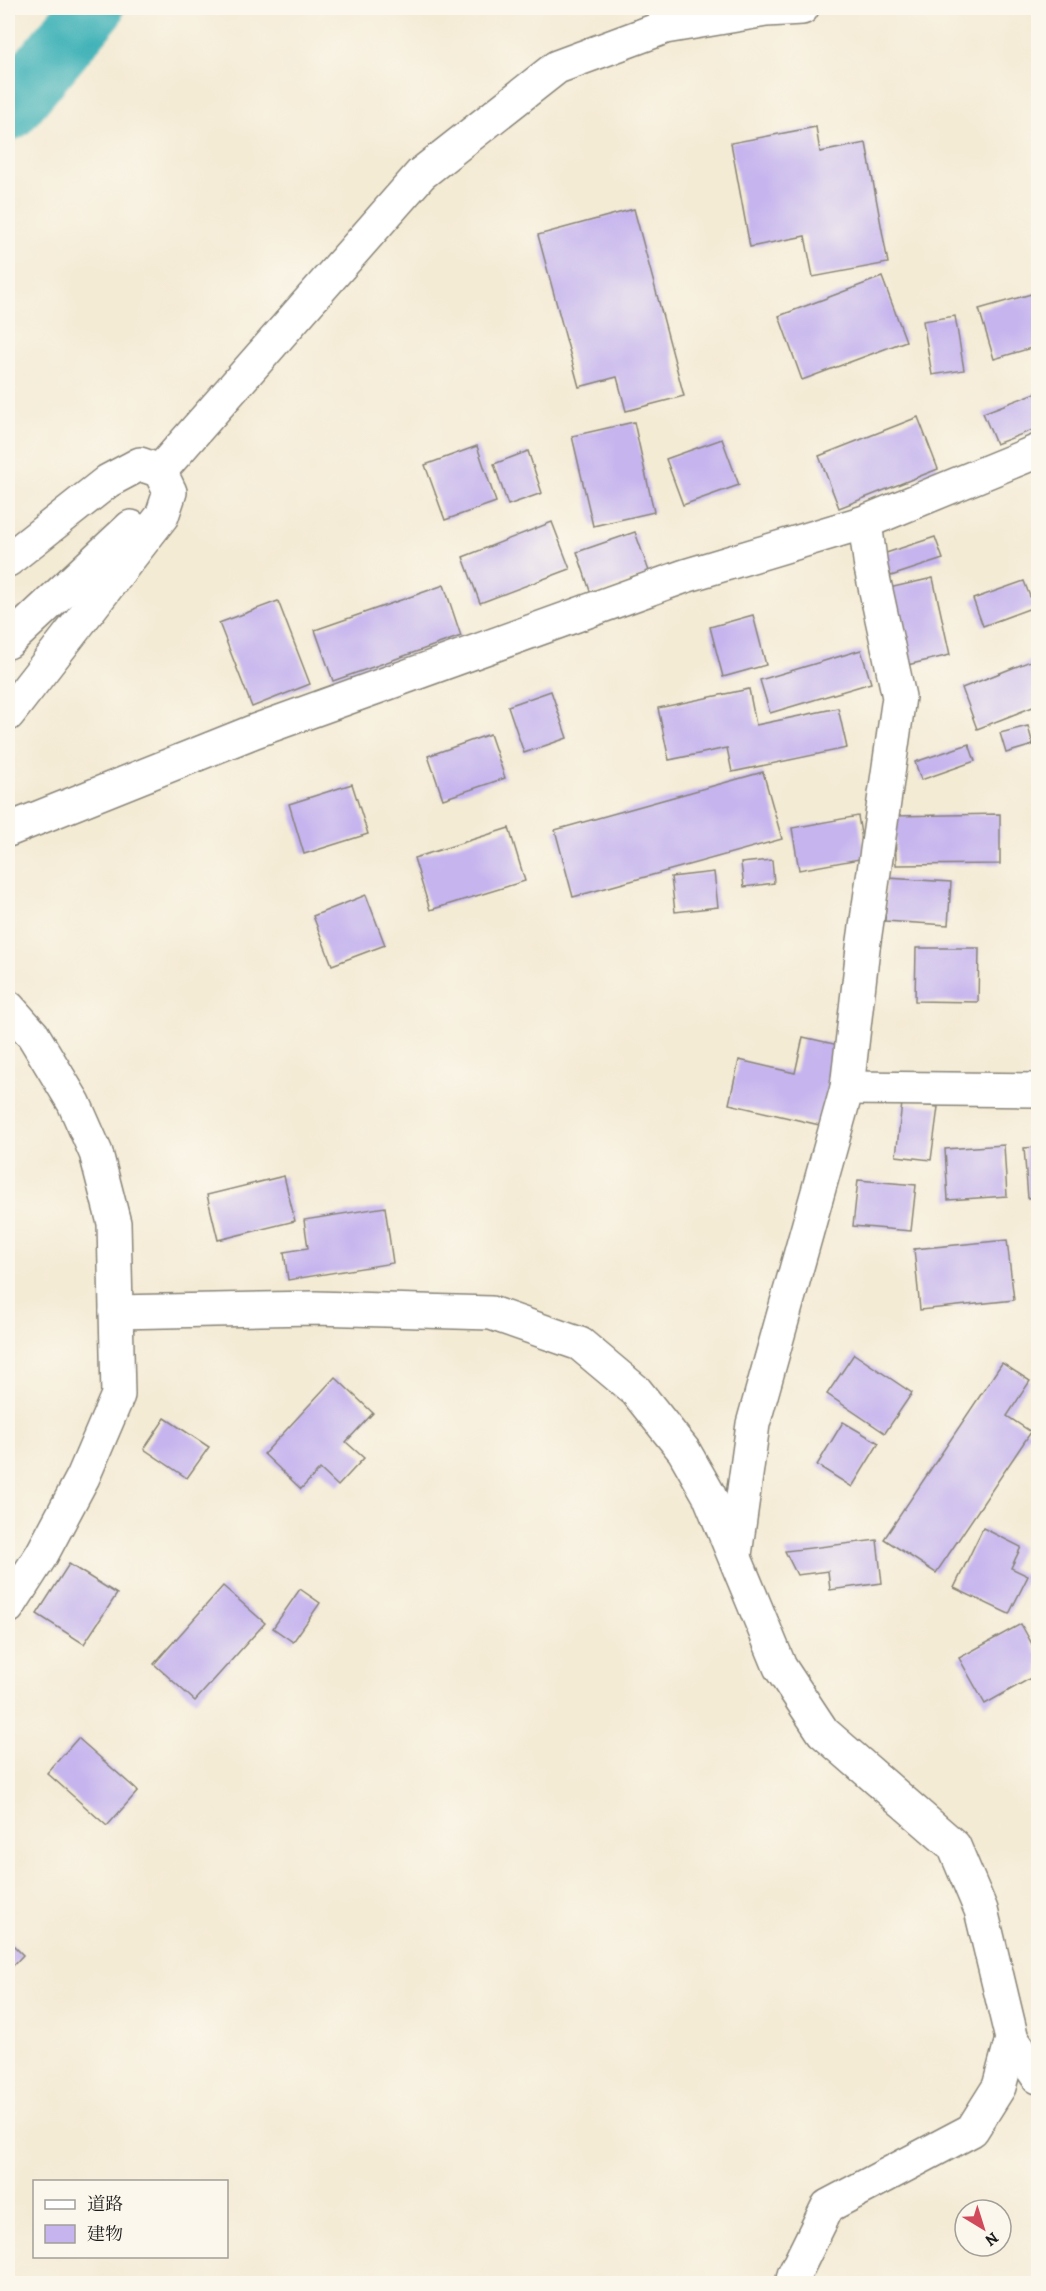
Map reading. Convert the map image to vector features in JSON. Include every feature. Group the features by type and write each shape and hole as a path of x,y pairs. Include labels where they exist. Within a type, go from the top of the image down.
{"street":[{"path":"8,642 165,482 421,174 557,67 666,27 766,10 802,8"},
{"path":"8,830 255,731 663,584 866,522 1038,451"},
{"path":"8,560 108,481 140,464 165,482"},
{"path":"8,714 70,631 162,516 165,482"},
{"path":"735,1557 753,1424 847,1088 863,948 899,697 871,568 866,522"},
{"path":"8,1007 33,1035 74,1103 96,1154 114,1223 118,1395 84,1477 42,1554 8,1607"},
{"path":"847,1088 1038,1090"},
{"path":"116,1312 315,1308 491,1313 580,1344 636,1391 684,1451 709,1495 780,1667 823,1732 954,1846 981,1910 1012,2039 1038,2077"},
{"path":"792,2283 828,2206 972,2130 999,2087 1012,2039"}],"building":[{"path":"816,127 820,152 866,143 888,263 813,277 805,236 750,247 731,143"},
{"path":"634,209 684,396 626,411 617,377 579,387 538,235"},
{"path":"882,277 906,341 802,380 779,316"},
{"path":"1038,292 1038,346 994,359 979,309"},
{"path":"955,316 964,370 932,375 923,321"},
{"path":"1038,392 1038,428 996,444 983,413"},
{"path":"918,417 938,469 839,508 819,456"},
{"path":"634,422 654,512 593,526 572,436"},
{"path":"722,439 739,485 683,505 666,459"},
{"path":"477,446 496,502 445,520 425,465"},
{"path":"528,451 542,493 508,505 494,464"},
{"path":"552,522 570,569 480,603 463,557"},
{"path":"635,532 650,574 591,594 577,552"},
{"path":"935,537 943,559 891,576 883,554"},
{"path":"933,578 950,655 907,665 889,588"},
{"path":"1024,581 1034,607 983,626 973,599"},
{"path":"444,585 461,636 333,681 315,630"},
{"path":"278,601 310,684 252,707 219,623"},
{"path":"753,615 766,665 723,677 710,627"},
{"path":"861,650 871,683 770,713 760,680"},
{"path":"1038,658 1038,705 977,729 962,688"},
{"path":"749,689 756,725 838,708 847,748 732,772 727,748 669,760 658,708"},
{"path":"551,691 567,738 524,753 508,706"},
{"path":"1028,726 1033,745 1006,753 1000,733"},
{"path":"490,734 505,778 443,799 428,756"},
{"path":"969,744 975,761 921,780 915,762"},
{"path":"763,772 782,839 573,897 555,830"},
{"path":"352,784 368,834 304,854 289,804"},
{"path":"1000,814 1000,864 896,865 895,816"},
{"path":"858,816 865,858 799,870 792,828"},
{"path":"509,828 525,881 430,910 414,858"},
{"path":"772,860 774,883 744,887 741,863"},
{"path":"714,872 718,907 675,912 671,877"},
{"path":"887,878 951,882 948,925 885,921"},
{"path":"366,895 385,945 332,965 313,916"},
{"path":"916,948 979,948 978,1002 915,1001"},
{"path":"803,1037 843,1046 824,1126 729,1104 739,1060 795,1073"},
{"path":"902,1103 938,1107 931,1160 896,1156"},
{"path":"1004,1145 1007,1196 948,1200 945,1149"},
{"path":"1038,1147 1038,1197 1028,1198 1024,1148"},
{"path":"284,1176 295,1221 218,1240 207,1195"},
{"path":"858,1180 916,1185 911,1231 853,1226"},
{"path":"385,1207 393,1263 288,1280 284,1252 308,1248 304,1220"},
{"path":"1007,1240 1014,1300 920,1310 914,1249"},
{"path":"854,1354 912,1393 885,1433 827,1394"},
{"path":"1002,1363 1030,1381 1007,1416 1031,1432 936,1573 884,1539"},
{"path":"335,1377 373,1413 346,1442 364,1458 338,1486 320,1469 301,1489 264,1454"},
{"path":"165,1418 209,1447 187,1478 144,1449"},
{"path":"843,1422 879,1443 852,1487 817,1465"},
{"path":"983,1528 1021,1547 1011,1568 1028,1576 1009,1614 954,1588"},
{"path":"877,1540 882,1583 830,1590 828,1571 797,1575 785,1551"},
{"path":"69,1564 117,1594 84,1644 37,1614"},
{"path":"223,1586 265,1623 195,1701 154,1664"},
{"path":"300,1589 320,1603 293,1642 273,1628"},
{"path":"1021,1624 1038,1655 1038,1674 985,1704 959,1658"},
{"path":"78,1738 138,1791 107,1826 47,1773"},
{"path":"8,1940 23,1955 8,1971"}],"waterway":[{"path":"8,110 93,8"}]}
